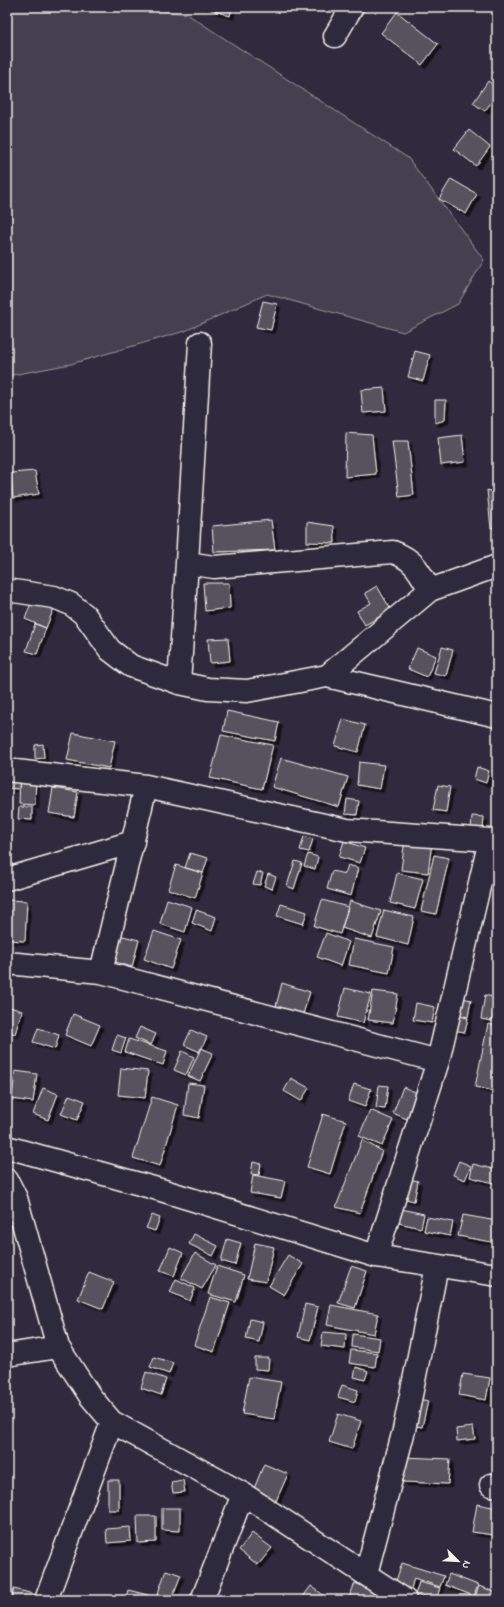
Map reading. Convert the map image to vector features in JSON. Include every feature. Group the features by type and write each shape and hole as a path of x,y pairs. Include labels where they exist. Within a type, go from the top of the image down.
{"street":[{"path":"335,36 352,7"},
{"path":"180,683 200,343"},
{"path":"187,563 214,567 393,552 406,557 414,563 430,590"},
{"path":"327,676 430,590 497,566"},
{"path":"7,590 54,597 71,604 85,615 110,650 126,662 132,666 180,683 208,689 247,691 327,676 497,716"},
{"path":"7,770 146,786 347,830 494,840 438,1061 376,1256"},
{"path":"101,972 146,786"},
{"path":"7,879 132,842"},
{"path":"7,963 101,972 438,1061"},
{"path":"7,1146 71,1166 161,1190 376,1256 497,1275"},
{"path":"10,1191 58,1347 90,1396 112,1422 243,1494 366,1574 394,1597"},
{"path":"366,1574 404,1430 437,1266"},
{"path":"7,1355 58,1347"},
{"path":"46,1600 112,1422"},
{"path":"202,1600 243,1494"}],"shaded area":[{"path":"7,7 129,7 187,14 408,158 484,260 458,304 403,332 267,294 185,331 71,364 7,376"}],"building":[{"path":"203,7 232,7 230,16"},
{"path":"397,12 438,44 422,65 381,33"},
{"path":"488,81 497,88 497,94 485,111 473,103"},
{"path":"469,130 490,147 476,166 454,149"},
{"path":"451,179 477,194 466,214 439,199"},
{"path":"263,301 277,304 271,330 256,327"},
{"path":"415,351 430,355 423,381 408,377"},
{"path":"384,388 386,411 363,413 361,390"},
{"path":"435,400 446,400 445,420 435,423"},
{"path":"346,433 372,435 376,474 345,477"},
{"path":"462,435 465,462 441,465 438,438"},
{"path":"392,441 408,441 414,495 399,497"},
{"path":"35,471 39,494 13,498 11,473"},
{"path":"487,490 497,493 497,527 491,528"},
{"path":"271,520 275,550 214,552 212,526"},
{"path":"307,522 334,526 335,543 307,542"},
{"path":"203,583 229,583 230,608 205,611"},
{"path":"377,586 391,610 365,625 357,611 371,603 365,593"},
{"path":"32,600 54,608 46,628 25,619"},
{"path":"35,624 46,628 37,654 26,651"},
{"path":"228,638 230,661 210,663 208,639"},
{"path":"442,647 453,650 446,676 434,673"},
{"path":"417,648 436,656 427,677 408,669"},
{"path":"227,711 279,722 275,741 223,731"},
{"path":"343,719 365,725 358,752 335,746"},
{"path":"73,733 115,741 109,768 67,760"},
{"path":"221,735 273,745 262,789 210,778"},
{"path":"43,744 44,758 35,759 35,745"},
{"path":"281,758 348,777 339,807 272,787"},
{"path":"359,762 384,765 380,789 357,785"},
{"path":"477,767 489,771 486,783 474,779"},
{"path":"7,773 20,774 19,789 7,788"},
{"path":"20,774 36,775 35,805 19,804"},
{"path":"438,785 450,787 446,812 433,810"},
{"path":"53,788 78,792 74,817 49,813"},
{"path":"347,799 359,801 357,815 345,814"},
{"path":"19,807 32,807 32,820 18,819"},
{"path":"472,816 484,817 483,830 471,829"},
{"path":"304,836 313,839 309,852 300,850"},
{"path":"405,838 432,842 428,873 401,870"},
{"path":"344,841 365,848 360,863 339,857"},
{"path":"190,853 208,858 203,873 185,868"},
{"path":"308,854 318,857 315,869 304,866"},
{"path":"434,855 449,858 436,914 421,911"},
{"path":"295,861 302,863 294,889 287,886"},
{"path":"176,865 203,873 195,898 168,889"},
{"path":"348,865 358,868 351,896 327,889 332,871 345,874"},
{"path":"257,872 263,873 260,885 253,884"},
{"path":"397,873 423,879 415,909 390,903"},
{"path":"268,874 276,877 272,889 264,886"},
{"path":"167,899 192,907 185,932 160,924"},
{"path":"8,900 27,901 25,941 7,940"},
{"path":"322,900 348,907 340,934 314,926"},
{"path":"350,901 381,911 372,938 342,928"},
{"path":"281,904 307,912 303,924 277,916"},
{"path":"196,910 216,917 212,931 192,923"},
{"path":"384,910 414,917 408,945 377,937"},
{"path":"154,931 181,940 171,969 144,959"},
{"path":"326,933 349,942 341,966 317,957"},
{"path":"115,934 139,940 132,967 108,960"},
{"path":"354,939 394,947 389,973 349,965"},
{"path":"282,983 310,992 303,1014 276,1006"},
{"path":"345,988 371,994 363,1023 338,1017"},
{"path":"373,991 398,994 393,1023 368,1020"},
{"path":"485,995 496,998 492,1021 481,1019"},
{"path":"459,997 471,1000 468,1017 455,1014"},
{"path":"416,1003 435,1007 432,1023 413,1020"},
{"path":"7,1006 22,1011 15,1034 7,1031"},
{"path":"73,1014 100,1025 91,1046 65,1035"},
{"path":"454,1015 468,1018 465,1032 452,1030"},
{"path":"488,1024 497,1026 497,1092 475,1087"},
{"path":"140,1027 156,1034 151,1045 135,1038"},
{"path":"38,1028 59,1035 55,1049 33,1042"},
{"path":"191,1030 207,1037 200,1052 184,1045"},
{"path":"117,1035 126,1038 121,1053 112,1050"},
{"path":"129,1039 167,1051 163,1065 125,1052"},
{"path":"201,1048 213,1053 200,1081 188,1076"},
{"path":"182,1051 194,1057 186,1075 174,1070"},
{"path":"121,1068 148,1071 145,1098 118,1095"},
{"path":"15,1071 37,1074 33,1102 12,1099"},
{"path":"291,1078 309,1088 301,1101 284,1091"},
{"path":"188,1083 204,1085 199,1118 184,1115"},
{"path":"354,1084 371,1089 365,1107 348,1101"},
{"path":"379,1085 388,1086 385,1109 376,1108"},
{"path":"403,1087 420,1094 409,1120 393,1113"},
{"path":"43,1088 58,1094 48,1120 33,1114"},
{"path":"69,1095 85,1101 77,1120 61,1114"},
{"path":"152,1097 178,1105 160,1166 133,1158"},
{"path":"370,1110 393,1120 382,1146 359,1136"},
{"path":"323,1114 346,1121 330,1174 307,1167"},
{"path":"362,1140 382,1151 360,1213 336,1207"},
{"path":"459,1161 471,1166 465,1180 453,1175"},
{"path":"253,1162 261,1164 259,1175 251,1174"},
{"path":"473,1164 497,1170 497,1184 470,1177"},
{"path":"253,1175 285,1181 281,1198 250,1193"},
{"path":"403,1178 418,1181 414,1201 398,1197"},
{"path":"7,1202 16,1205 8,1236 7,1236"},
{"path":"397,1208 424,1214 421,1228 394,1222"},
{"path":"152,1215 160,1218 155,1231 146,1228"},
{"path":"463,1215 497,1221 497,1243 458,1236"},
{"path":"427,1217 453,1222 450,1236 424,1231"},
{"path":"194,1234 218,1246 213,1256 189,1244"},
{"path":"227,1239 241,1243 235,1265 221,1261"},
{"path":"255,1243 274,1247 266,1282 247,1279"},
{"path":"170,1247 183,1253 174,1276 160,1271"},
{"path":"195,1253 216,1265 202,1289 181,1278"},
{"path":"288,1255 303,1264 284,1295 269,1286"},
{"path":"217,1266 244,1275 236,1302 208,1294"},
{"path":"351,1266 367,1271 355,1308 338,1303"},
{"path":"89,1272 114,1282 103,1309 78,1299"},
{"path":"176,1279 195,1288 190,1301 170,1292"},
{"path":"210,1297 230,1303 214,1352 194,1345"},
{"path":"305,1304 318,1307 310,1340 298,1337"},
{"path":"331,1305 378,1314 374,1334 327,1325"},
{"path":"250,1319 263,1322 259,1342 246,1339"},
{"path":"323,1332 346,1334 345,1349 321,1346"},
{"path":"353,1334 380,1338 378,1351 352,1347"},
{"path":"351,1350 377,1353 375,1367 349,1363"},
{"path":"154,1357 173,1363 169,1374 150,1367"},
{"path":"255,1358 269,1358 268,1370 255,1369"},
{"path":"356,1367 368,1371 365,1380 354,1377"},
{"path":"146,1372 166,1379 161,1395 141,1388"},
{"path":"463,1374 490,1378 486,1400 459,1395"},
{"path":"249,1377 281,1382 274,1419 242,1414"},
{"path":"342,1385 358,1390 355,1402 338,1397"},
{"path":"415,1398 428,1401 422,1427 409,1425"},
{"path":"338,1414 361,1421 352,1449 329,1442"},
{"path":"7,1420 9,1420 8,1470 7,1470"},
{"path":"473,1427 475,1439 457,1441 456,1429"},
{"path":"404,1457 450,1459 448,1484 403,1482"},
{"path":"264,1464 288,1474 276,1501 253,1491"},
{"path":"108,1480 119,1480 119,1510 108,1510"},
{"path":"183,1480 185,1492 173,1493 171,1482"},
{"path":"477,1504 497,1508 494,1535 472,1532"},
{"path":"162,1508 180,1508 180,1531 162,1530"},
{"path":"137,1516 156,1516 156,1542 138,1543"},
{"path":"130,1527 131,1541 107,1543 106,1529"},
{"path":"252,1533 272,1548 258,1565 239,1550"},
{"path":"402,1563 444,1576 440,1587 414,1578 410,1592 394,1587"},
{"path":"166,1570 181,1575 171,1600 157,1596"},
{"path":"449,1574 478,1585 474,1596 445,1585"},
{"path":"419,1582 440,1588 436,1600 415,1595"},
{"path":"355,1583 376,1592 372,1600 348,1600"},
{"path":"311,1586 330,1600 306,1600 302,1598"},
{"path":"479,1586 497,1593 497,1600 474,1600"},
{"path":"14,1589 45,1597 44,1600 11,1600"},
{"path":"128,1590 148,1595 147,1600 125,1600"}]}
